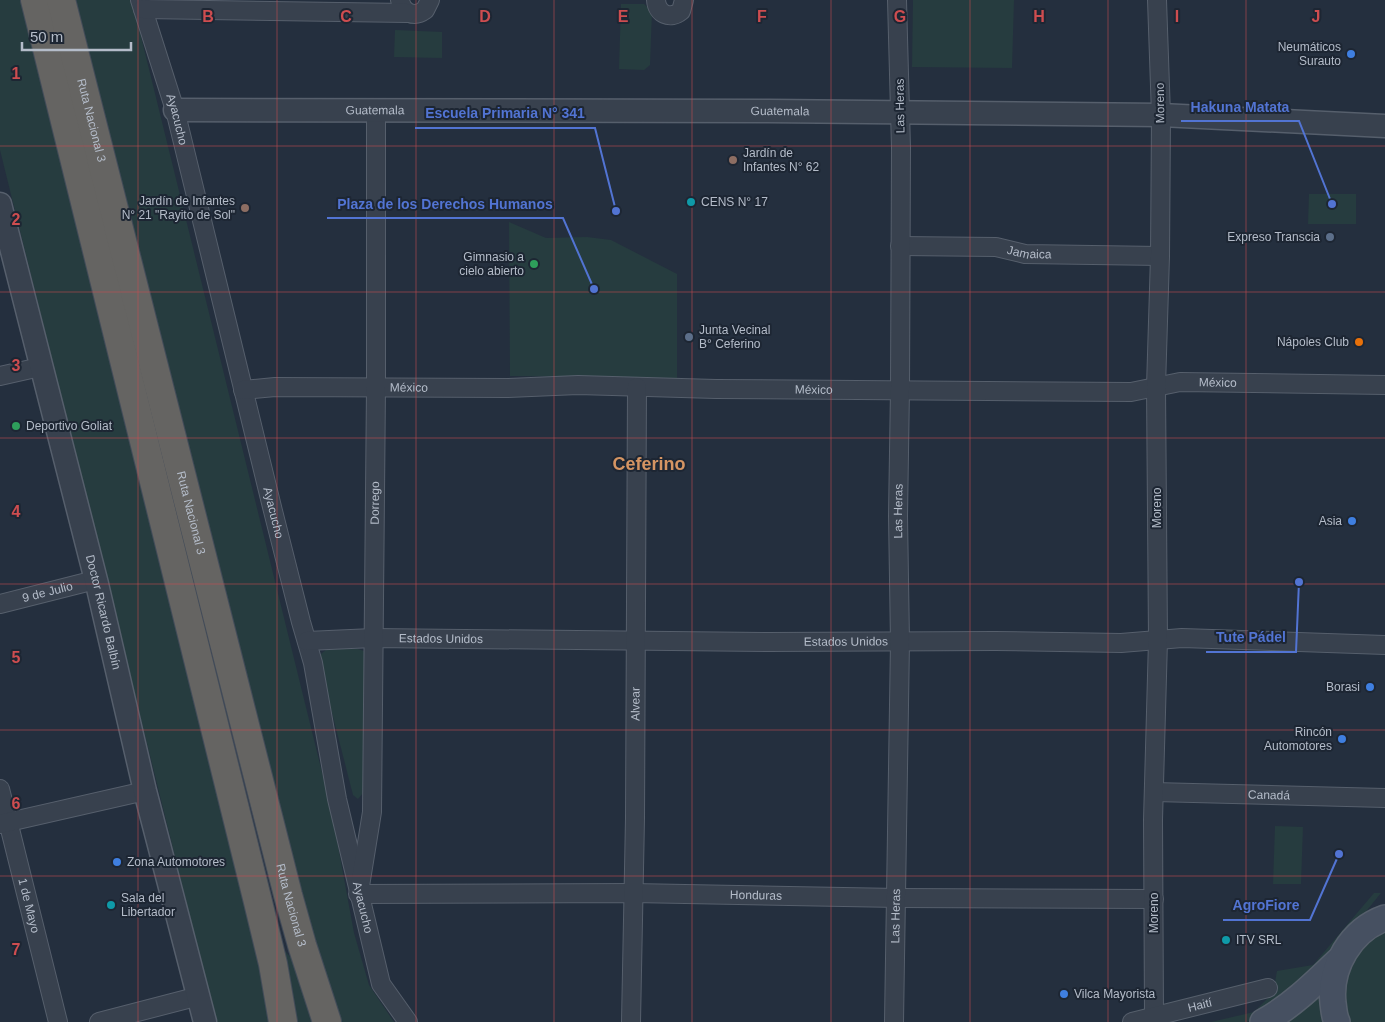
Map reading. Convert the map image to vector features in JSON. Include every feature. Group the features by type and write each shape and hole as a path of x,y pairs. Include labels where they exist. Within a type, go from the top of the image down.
{"highway":[{"path":"35,0 258,902 273,964 284,1022"},
{"name":"Ruta Nacional 3","path":"61,0 288,894 327,1022"}],"main road":[{"path":"1263,1022 1276,1015 1298,998 1338,960 1353,940 1378,920 1385,902"},
{"path":"1338,960 1332,992 1335,1018 1338,1022"}],"street":[{"path":"142,4 403,6 412,14 422,13 430,0"},
{"path":"656,0 660,12 668,16 673,16 681,11 684,0"},
{"name":"Las Heras","path":"894,1022 898,898 900,642 898,516 900,113 897,0"},
{"name":"Moreno","path":"1154,1016 1154,792 1158,640 1156,387 1160,256 1161,115 1157,0"},
{"name":"Ayacucho","path":"142,4 175,110 296,604 313,663 337,799 358,894 381,984 408,1022"},
{"name":"Guatemala","path":"175,110 1161,115 1385,126"},
{"name":"Dorrego","path":"358,894 372,812 376,387 376,110"},
{"name":"Doctor Ricardo Balbín","path":"0,204 95,580 145,791 205,1022"},
{"name":"Jamaica","path":"900,246 996,247 1026,254 1160,256"},
{"path":"0,376 40,367"},
{"name":"México","path":"243,390 275,387 508,388 578,385 1132,392 1180,382 1385,386"},
{"name":"Alvear","path":"631,1022 635,818 637,387"},
{"name":"9 de Julio","path":"0,604 95,580"},
{"name":"Estados Unidos","path":"307,641 374,638 636,641 1121,642 1182,638 1385,645"},
{"name":"1 de Mayo","path":"0,789 4,823 58,1022"},
{"path":"4,823 145,791"},
{"name":"Canadá","path":"1154,792 1385,798"},
{"name":"Honduras","path":"358,894 633,893 898,898 1154,899"},
{"name":"Haití","path":"1132,1022 1268,988"},
{"path":"99,1022 199,996"}],"green space":[{"path":"0,0 26,0 274,1022 216,1022 0,150"},
{"path":"71,0 132,0 332,813 354,933 369,985 394,1022 339,1022 296,893"},
{"path":"913,0 1014,0 1012,68 912,67"},
{"path":"621,4 644,4 652,11 650,65 644,70 619,69"},
{"path":"395,30 442,32 442,58 394,57"},
{"path":"1309,194 1356,194 1356,224 1308,224"},
{"path":"509,222 546,238 587,237 611,240 677,274 677,378 510,376"},
{"path":"327,649 358,649 364,651 363,793 358,799 353,795 319,662 321,654"},
{"path":"1275,826 1303,827 1301,884 1273,884"},
{"path":"1374,893 1381,893 1333,952 1273,1009 1247,1022 1211,1022 1254,1012 1273,993 1277,971 1313,965"},
{"path":"1385,928 1385,1022 1350,1022 1344,994 1350,964 1362,944"},
{"path":"285,951 292,959 314,1022 291,1022 283,952"},
{"path":"1318,993 1321,997 1325,1022 1273,1022"}],"place":[{"name":"Neumáticos Surauto","path":"1351,54"},
{"name":"Jardín de Infantes N° 62","path":"733,160"},
{"name":"CENS N° 17","path":"691,202"},
{"name":"Hakuna Matata","path":"1332,204"},
{"name":"Jardín de Infantes N° 21 \"Rayito de Sol\"","path":"245,208"},
{"name":"Escuela Primaria N° 341","path":"616,211"},
{"name":"Expreso Transcia","path":"1330,237"},
{"name":"Gimnasio a cielo abierto","path":"534,264"},
{"name":"Plaza de los Derechos Humanos","path":"594,289"},
{"name":"Junta Vecinal B° Ceferino","path":"689,337"},
{"name":"Nápoles Club","path":"1359,342"},
{"name":"Deportivo Goliat","path":"16,426"},
{"name":"Asia","path":"1352,521"},
{"name":"Tute Pádel","path":"1299,582"},
{"name":"Borasi","path":"1370,687"},
{"name":"Rincón Automotores","path":"1342,739"},
{"name":"AgroFiore","path":"1339,854"},
{"name":"Zona Automotores","path":"117,862"},
{"name":"Sala del Libertador","path":"111,905"},
{"name":"ITV SRL","path":"1226,940"},
{"name":"Vilca Mayorista","path":"1064,994"}],"district":[{"name":"Ceferino","path":"649,464"}]}
